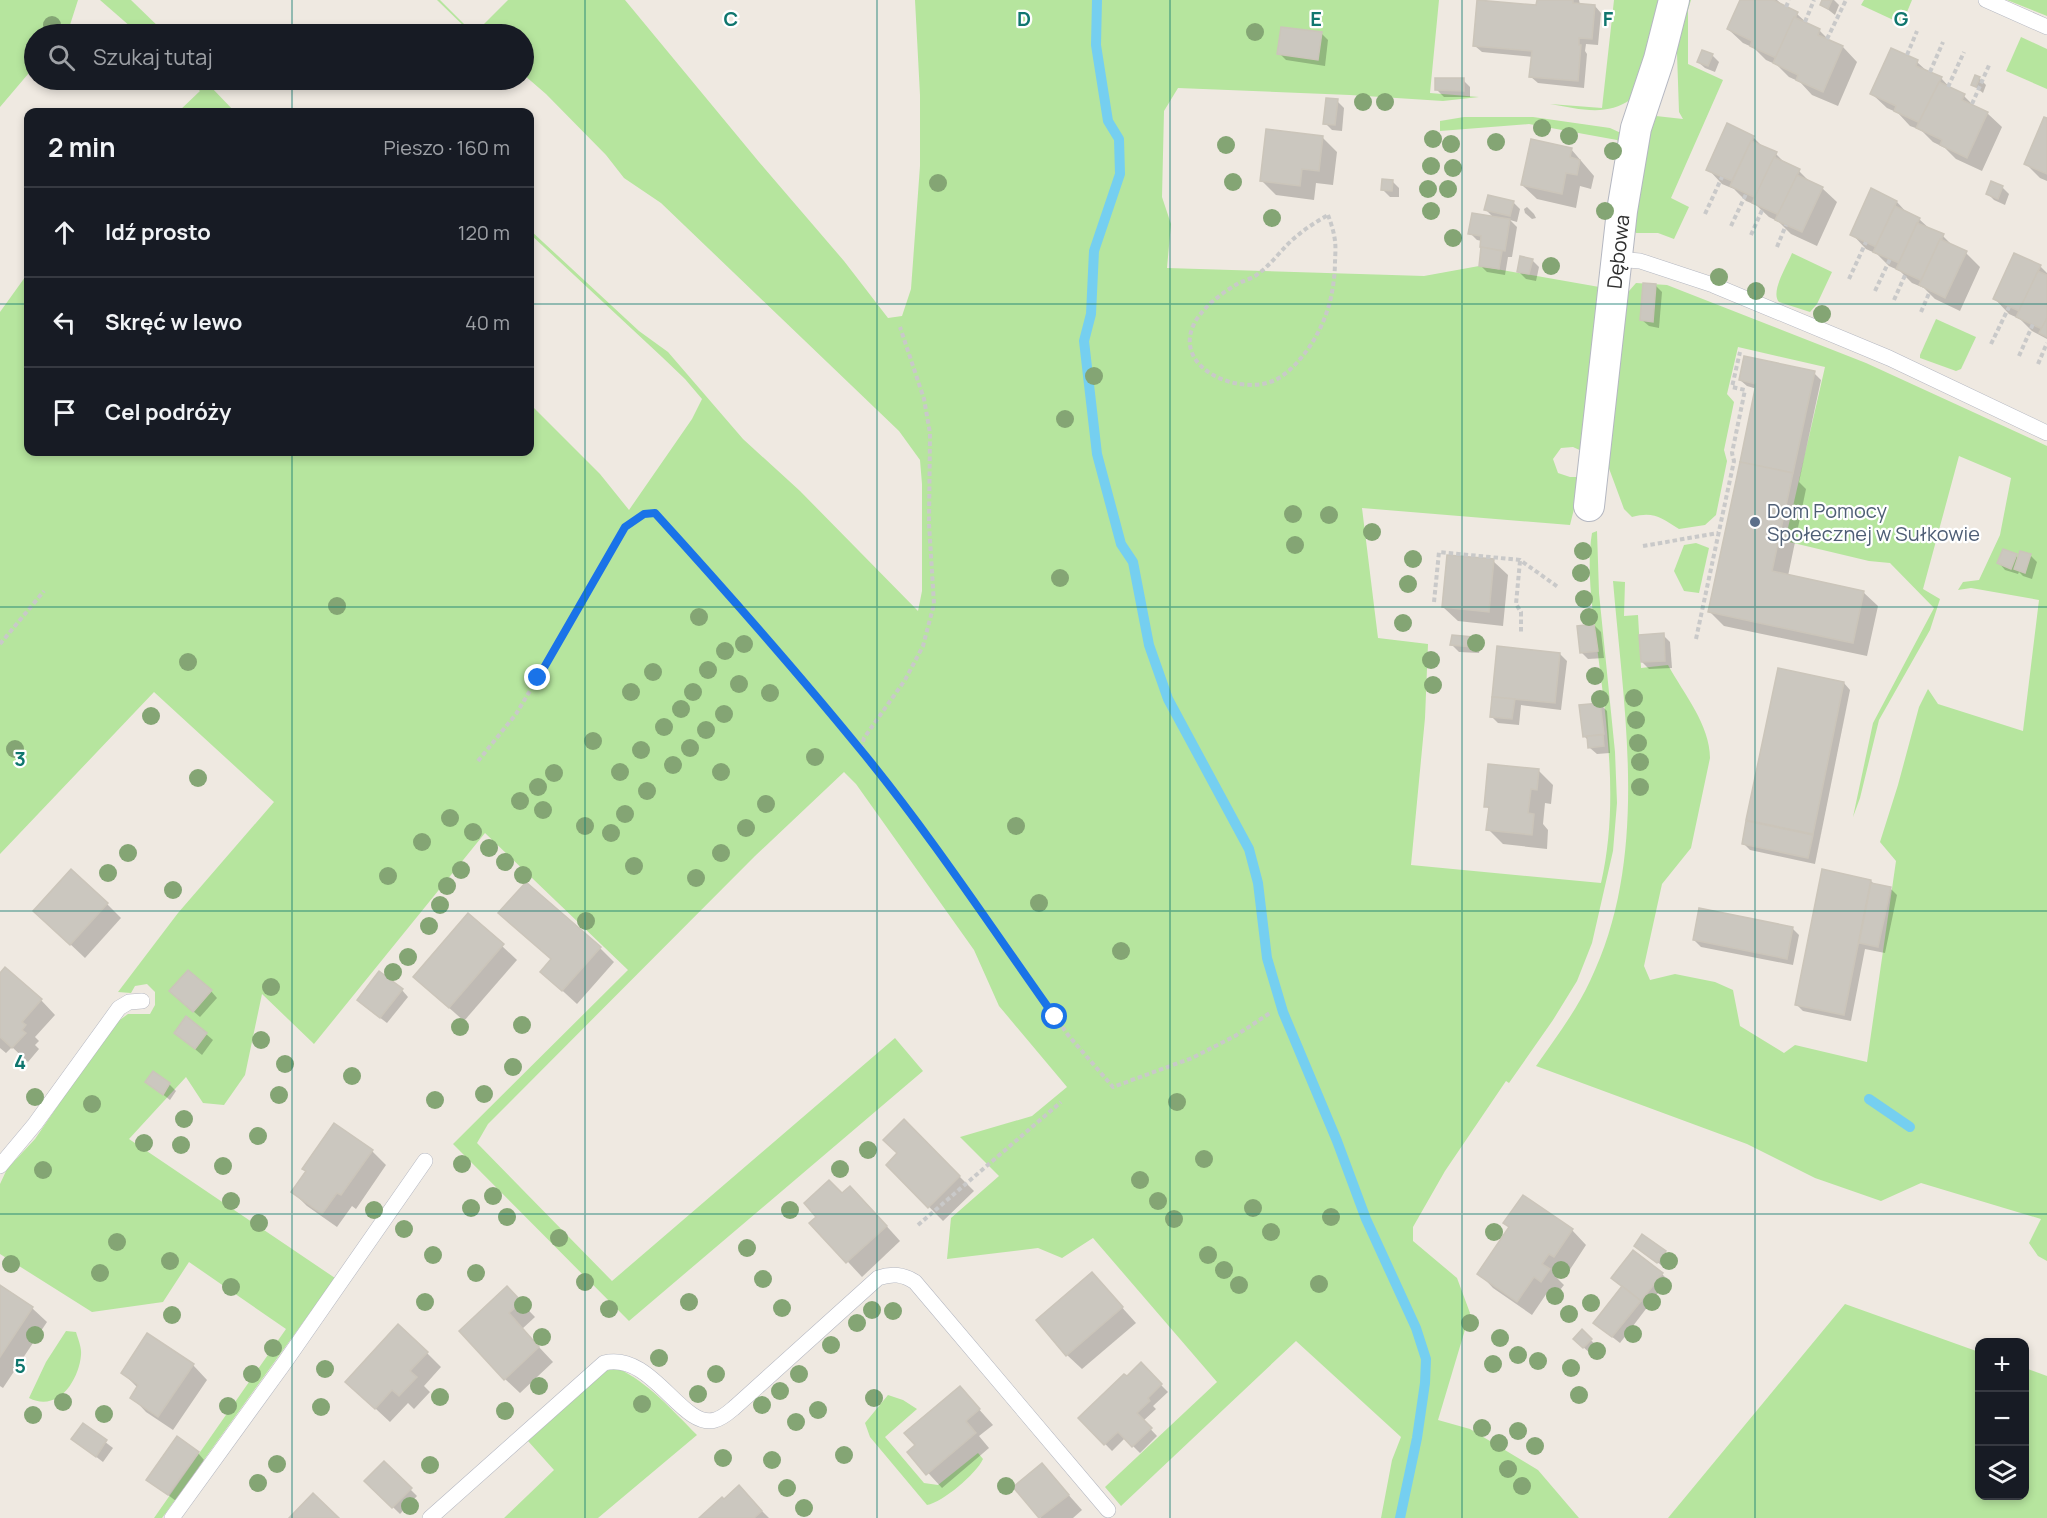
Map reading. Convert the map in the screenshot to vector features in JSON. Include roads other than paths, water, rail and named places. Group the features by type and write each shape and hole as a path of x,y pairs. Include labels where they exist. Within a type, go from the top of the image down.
{"street":[{"name":"Dębowa","path":"1589,506 1622,211 1636,128 1659,59 1674,0"}],"lane":[{"path":"1986,0 2047,27"},
{"path":"1616,259 1640,261 1713,285 1889,358 2047,433"},
{"path":"0,1166 34,1124 118,1008 129,1002 142,1000"},
{"path":"172,1518 278,1372 425,1161"},
{"path":"430,1518 604,1363 616,1360 627,1363 640,1370 692,1416 704,1421 714,1420 735,1407 879,1278 889,1274 907,1277 915,1282 1108,1510"}],"waterway":[{"path":"1097,0 1096,45 1108,121 1119,139 1120,174 1094,251 1091,314 1084,341 1097,454 1121,544 1133,562 1149,645 1168,699 1249,849 1258,883 1267,958 1283,1012 1337,1141 1366,1219 1416,1328 1426,1359 1417,1438 1400,1518"},
{"path":"1869,1099 1910,1127"}],"place":[{"name":"Dom Pomocy Społecznej w Sułkowie","path":"1755,522"}]}
